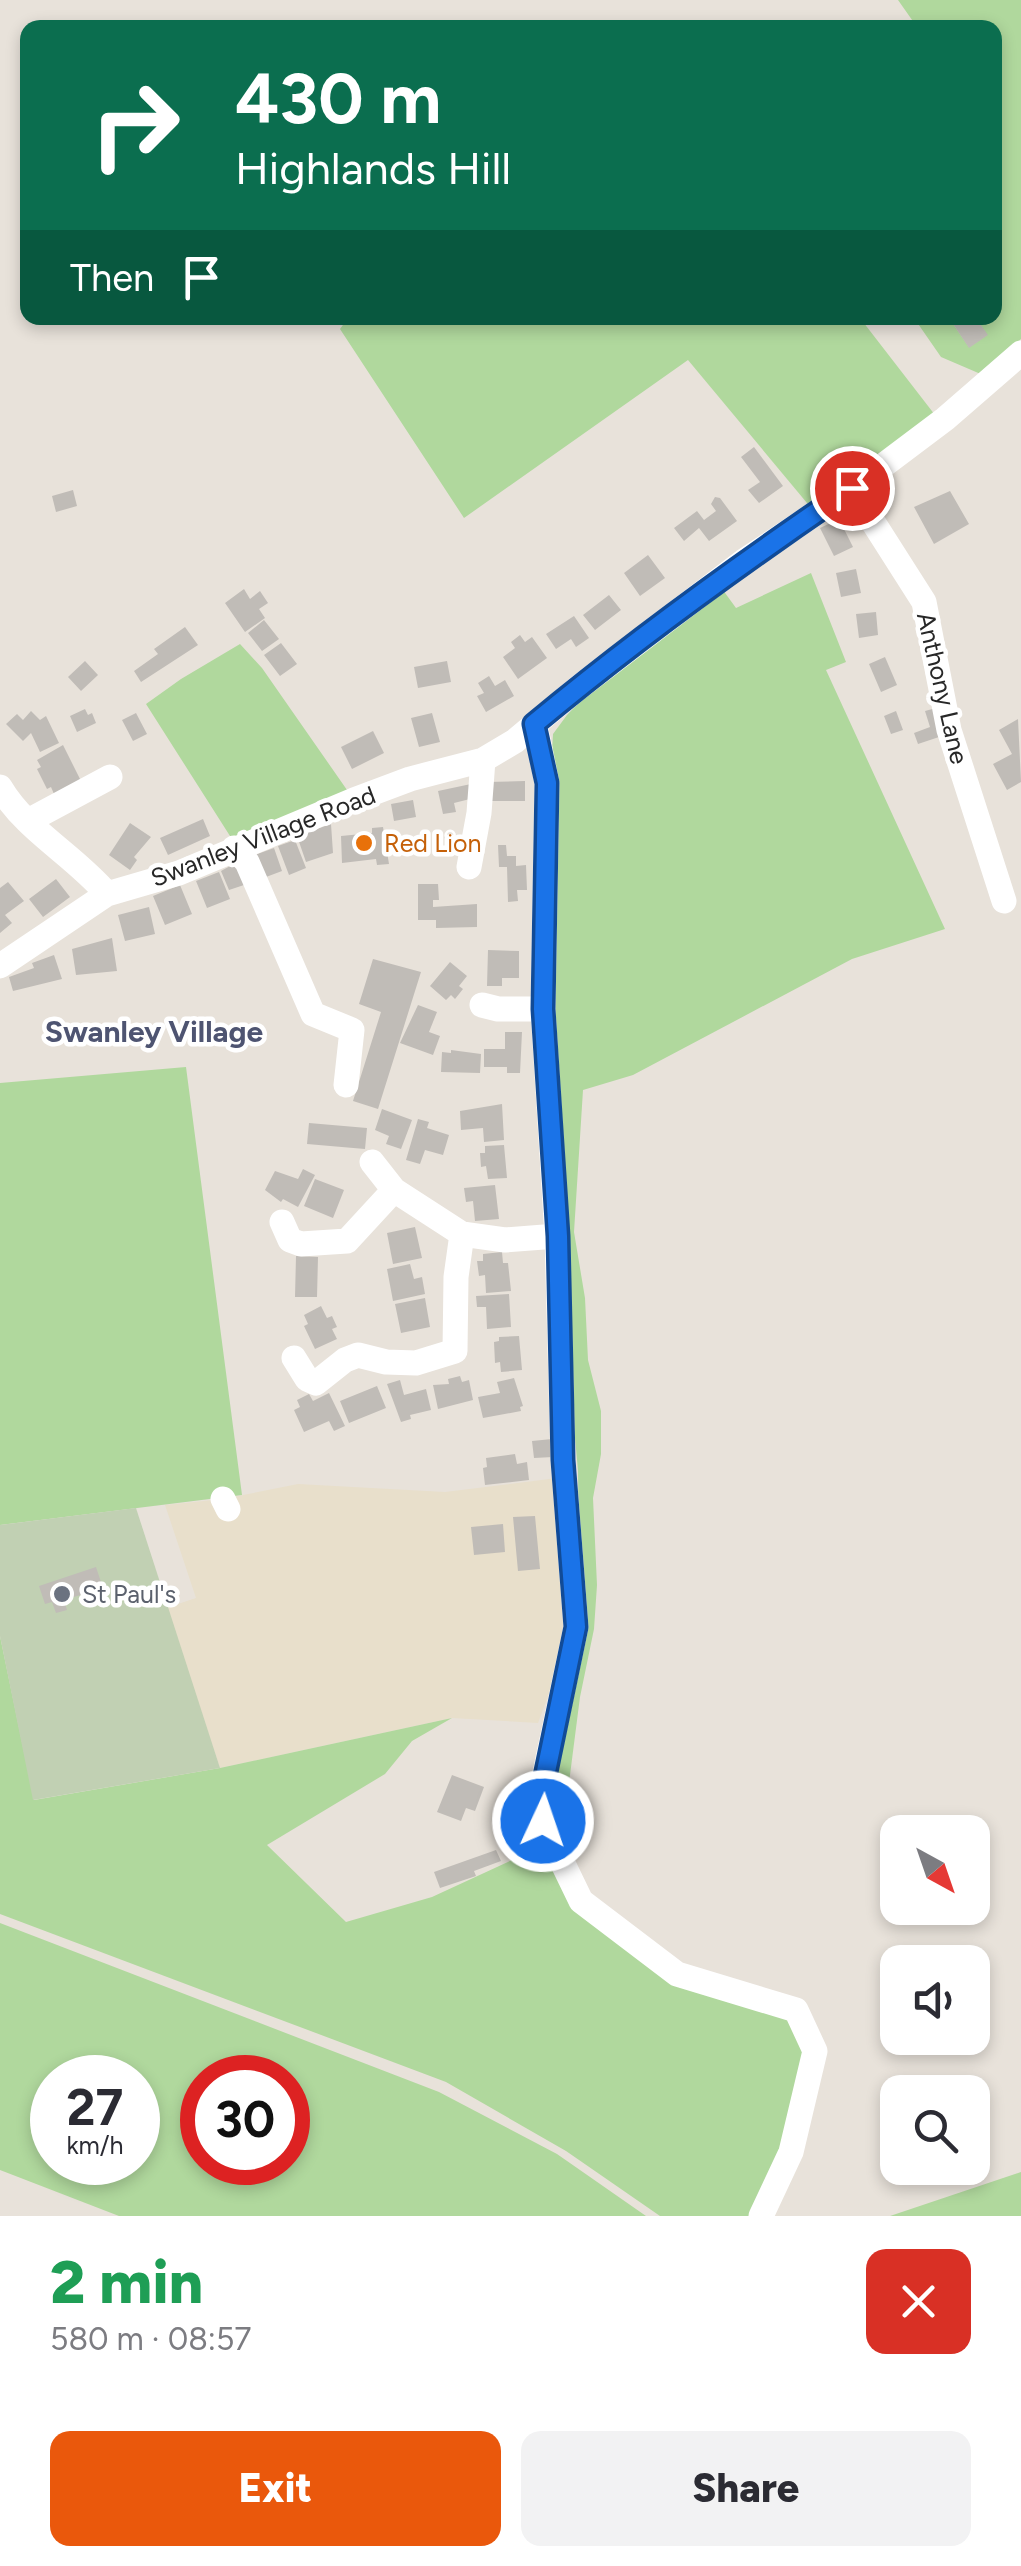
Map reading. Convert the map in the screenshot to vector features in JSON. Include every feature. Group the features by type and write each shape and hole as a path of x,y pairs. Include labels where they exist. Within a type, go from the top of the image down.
{"street":[{"name":"Swanley Village Road","path":"0,966 107,894 180,873 410,779 483,760 515,742 729,573 852,488 982,390 1021,353"},
{"name":"Anthony Lane","path":"852,488 924,602 949,730 1004,902"},
{"path":"534,724 547,783 543,1009 558,1236 563,1460 576,1627 538,1810 581,1900 677,1974 796,2010 815,2051 791,2152 761,2216"},
{"path":"469,866 483,760"},
{"path":"28,822 110,777"},
{"path":"0,787 11,806 86,870 107,894"},
{"path":"234,848 247,862 313,1014 352,1030 346,1085"},
{"path":"482,1005 498,1010 543,1009"},
{"path":"372,1162 394,1190 462,1234 506,1240 558,1236"},
{"path":"282,1222 290,1240 301,1244 347,1241 394,1190"},
{"path":"294,1358 307,1379 316,1383 345,1360 358,1356 416,1363 455,1351 456,1276 462,1234"}],"shaded area":[{"path":"557,1478 564,1653 538,1723 452,1718 220,1768 166,1608 196,1598 165,1505 223,1499 298,1484 445,1492"}],"green space":[{"path":"898,0 1021,0 1021,339 983,375 941,357 919,325 954,325 969,347 987,335 981,325 1002,325 1002,20 912,20"},
{"path":"343,325 865,325 935,415 812,509 688,360 464,518 340,329"},
{"path":"811,573 846,662 826,670 945,929 852,959 633,1075 583,1090 574,1232 585,1298 588,1360 601,1411 601,1454 593,1498 597,1585 594,1629 580,1697 565,1814 539,1810 581,1901 677,1973 796,2010 815,2051 784,2152 753,2216 660,2216 566,2151 446,2082 0,1914 0,1636 34,1800 220,1768 452,1718 412,1741 385,1774 267,1845 346,1922 432,1897 512,1860 563,1705 580,1631 578,1471 557,1236 550,788 553,734 594,687 720,586 736,608"},
{"path":"240,644 262,668 354,800 237,847 146,704"},
{"path":"186,1067 242,1495 0,1525 0,1083"},
{"path":"136,1508 220,1768 33,1800 0,1636 0,1525"},
{"path":"0,1923 439,2092 557,2154 646,2216 119,2216 39,2185 160,2185 160,2055 30,2055 30,2182 0,2170"},
{"path":"1021,2172 1021,2216 890,2216 990,2185"}],"building":[{"path":"954,325 981,325 988,335 969,348"},
{"path":"754,447 783,486 759,503 748,490 760,482 741,457"},
{"path":"73,490 77,506 56,512 52,496"},
{"path":"950,491 969,524 934,544 914,507"},
{"path":"715,497 720,498 737,521 709,541 699,528 684,541 674,528 697,511 704,520 716,511 711,504"},
{"path":"839,519 853,547 834,556 820,528"},
{"path":"648,555 665,578 640,596 624,573"},
{"path":"856,569 861,593 841,597 836,573"},
{"path":"244,589 250,599 260,591 268,603 259,609 265,618 245,632 225,603"},
{"path":"609,595 621,610 595,630 583,615"},
{"path":"876,612 878,635 859,638 856,614"},
{"path":"574,616 589,638 576,647 571,639 556,649 546,634"},
{"path":"264,620 279,639 262,651 248,633"},
{"path":"185,627 198,645 141,682 134,671 158,654 154,649"},
{"path":"520,635 525,642 532,637 547,658 518,679 503,657 515,648 511,642"},
{"path":"281,643 297,664 280,676 264,655"},
{"path":"885,657 897,685 881,692 869,664"},
{"path":"85,661 98,675 81,691 68,677"},
{"path":"447,661 451,682 418,688 414,667"},
{"path":"489,676 495,686 505,680 514,696 486,712 477,696 484,693 478,683"},
{"path":"936,708 945,735 918,744 914,733 930,727 925,711"},
{"path":"85,709 88,715 92,713 96,723 77,732 70,716"},
{"path":"31,711 40,720 46,716 59,743 40,752 31,733 23,741 6,724 17,714 23,720"},
{"path":"896,711 903,730 891,734 884,716"},
{"path":"136,713 147,734 133,741 122,720"},
{"path":"432,713 440,742 419,747 411,718"},
{"path":"1018,719 1021,782 1007,790 993,764 1012,754 999,730"},
{"path":"373,731 384,753 352,769 341,747"},
{"path":"63,745 82,783 54,794 37,769 41,767 37,760"},
{"path":"525,781 525,801 486,801 486,782"},
{"path":"471,784 474,798 454,803 456,812 443,814 438,791"},
{"path":"413,800 416,817 394,821 391,804"},
{"path":"203,819 210,836 168,855 160,838"},
{"path":"130,823 151,837 134,857 137,860 130,870 109,855"},
{"path":"331,824 333,853 306,862 297,836"},
{"name":"Red Lion","path":"383,827 389,864 377,865 376,859 342,863 341,836 372,833 372,828"},
{"path":"295,840 306,868 289,875 278,846"},
{"path":"498,845 506,845 507,856 516,856 516,866 526,865 527,890 517,890 518,901 508,902 507,867 499,867"},
{"path":"274,848 282,871 258,880 249,857"},
{"path":"243,859 253,882 229,890 221,871"},
{"path":"219,872 230,899 207,908 196,881"},
{"path":"56,879 70,897 43,917 29,899"},
{"path":"8,882 24,901 5,915 12,923 0,933 0,888"},
{"path":"418,884 438,884 439,900 433,900 433,907 477,904 477,927 436,928 436,920 418,920"},
{"path":"180,885 192,914 165,925 153,896"},
{"path":"149,907 155,934 125,941 118,915"},
{"path":"112,938 117,971 76,975 72,949"},
{"path":"488,950 519,951 519,978 502,978 502,986 487,986"},
{"path":"54,955 62,979 13,991 9,977"},
{"path":"373,959 421,972 378,1109 353,1101 381,1012 359,1004"},
{"path":"450,962 467,976 455,999 451,995 446,1000 430,986"},
{"path":"418,1005 437,1012 429,1032 440,1036 433,1055 400,1043"},
{"path":"505,1032 522,1032 520,1073 507,1073 507,1067 484,1067 484,1049 505,1049"},
{"path":"442,1052 481,1054 480,1073 441,1072"},
{"path":"502,1104 504,1140 484,1142 483,1128 461,1130 460,1111"},
{"path":"382,1109 412,1120 401,1149 386,1144 389,1136 375,1130"},
{"path":"418,1119 429,1122 427,1128 449,1135 443,1155 425,1150 420,1164 406,1160"},
{"path":"309,1123 367,1128 365,1149 307,1144"},
{"path":"504,1145 507,1178 488,1179 486,1166 481,1167 480,1153 485,1153 485,1146"},
{"path":"303,1169 315,1175 298,1207 283,1199 281,1202 265,1190 275,1171 298,1179"},
{"path":"315,1179 344,1190 333,1218 304,1206"},
{"path":"495,1185 499,1219 475,1221 473,1201 466,1202 464,1188"},
{"path":"415,1227 422,1258 393,1264 387,1233"},
{"path":"502,1252 503,1263 508,1263 511,1291 486,1293 485,1275 479,1276 477,1261 483,1261 483,1254"},
{"path":"296,1256 318,1257 317,1297 295,1297"},
{"path":"410,1264 414,1279 422,1277 425,1294 393,1301 387,1269"},
{"path":"509,1294 511,1327 487,1329 486,1307 477,1307 476,1296"},
{"path":"425,1298 430,1327 401,1333 395,1304"},
{"path":"321,1306 327,1318 332,1316 337,1339 315,1349 304,1326 308,1324 304,1315"},
{"path":"519,1336 522,1370 501,1372 500,1362 495,1363 494,1342 499,1337"},
{"path":"460,1376 462,1382 469,1380 473,1400 438,1409 433,1385 449,1384 448,1379"},
{"path":"514,1378 521,1411 483,1418 478,1397 500,1393 497,1382"},
{"path":"400,1380 404,1395 426,1389 431,1410 410,1415 411,1419 401,1422 387,1384"},
{"path":"377,1386 386,1408 349,1423 340,1401"},
{"path":"329,1393 345,1426 334,1431 329,1421 304,1432 294,1410 300,1407 297,1400 309,1394 313,1401"},
{"path":"552,1439 553,1457 534,1458 532,1441"},
{"path":"515,1454 517,1464 527,1462 529,1480 485,1485 486,1458"},
{"path":"535,1516 540,1569 518,1571 513,1517"},
{"path":"503,1524 505,1552 474,1555 471,1527"},
{"name":"St Paul's","path":"96,1567 103,1588 64,1600 67,1610 56,1613 52,1602 45,1604 39,1586"},
{"path":"452,1775 484,1787 475,1811 466,1808 461,1821 437,1812"},
{"path":"496,1850 501,1861 474,1871 476,1876 440,1888 434,1872"}],"place":[{"name":"Red Lion","path":"364,843"},
{"name":"St Paul's","path":"62,1594"}],"district":[{"name":"Swanley Village","path":"154,1031"}],"route":[{"path":"543,1821 538,1810 576,1627 563,1460 558,1236 543,1009 547,783 534,724 744,562 852,488"}]}
